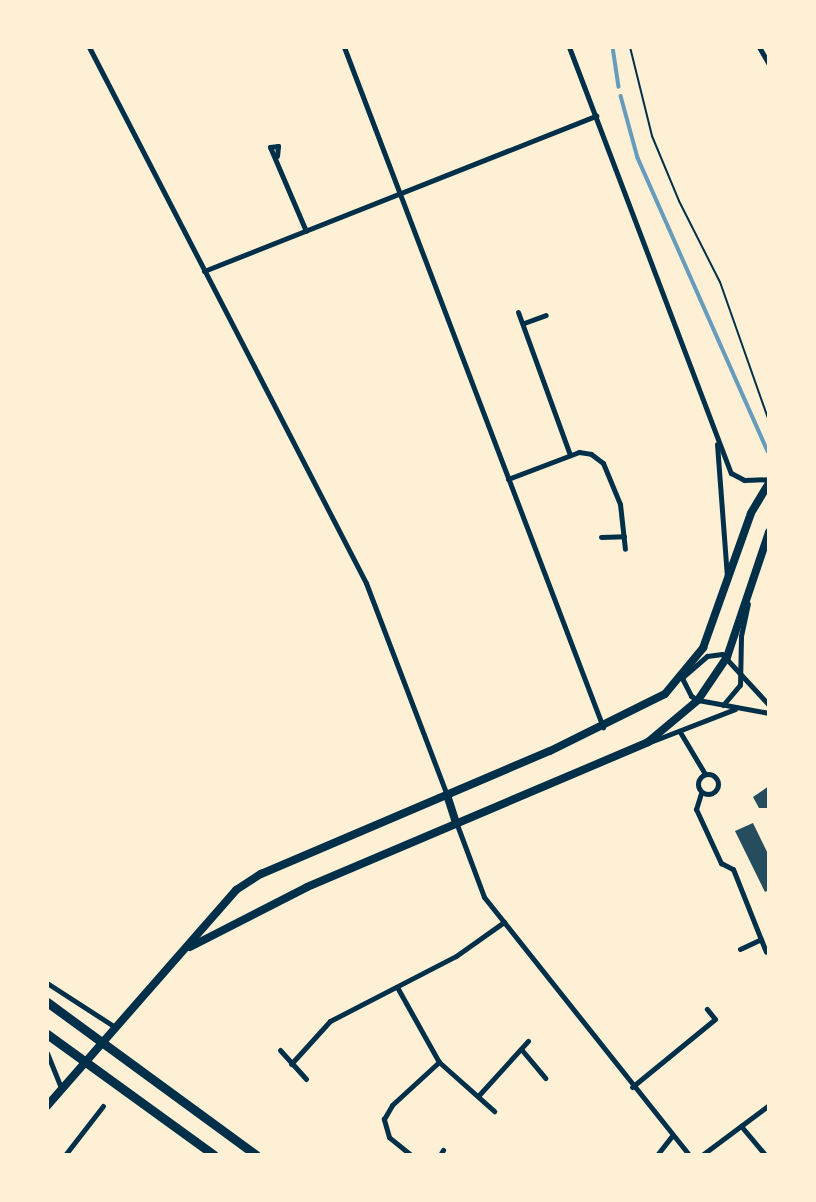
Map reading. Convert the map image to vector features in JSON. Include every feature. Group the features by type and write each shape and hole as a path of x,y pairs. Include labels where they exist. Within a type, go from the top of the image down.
{"highway":[{"path":"47,1002 256,1155"},
{"path":"47,1034 129,1097 214,1155"}],"main road":[{"path":"47,1106 236,890 261,874 646,707 682,678 704,648 751,513 769,481"},
{"path":"184,950 223,926 456,822 648,742 698,701 727,657 769,532"},
{"path":"447,795 456,822"}],"street":[{"path":"89,47 366,583 447,795"},
{"path":"344,47 603,727"},
{"path":"569,47 731,473 744,480 769,481"},
{"path":"759,47 769,64"},
{"path":"204,271 596,116"},
{"path":"277,156 306,230"},
{"path":"518,312 570,455"},
{"path":"524,323 546,315"},
{"path":"717,437 727,578"},
{"path":"508,479 570,455 586,452 603,463 620,505 625,549"},
{"path":"601,537 624,536"},
{"path":"723,705 740,685 740,647 749,590"},
{"path":"769,705 727,657 716,653 706,656 682,678 691,696 698,701 769,713"},
{"path":"648,742 735,709"},
{"path":"680,732 705,774 715,776 718,784 714,793 701,793"},
{"path":"705,774 697,785 701,793 696,809 721,863 733,869 766,952"},
{"path":"456,822 484,897 671,1137 689,1155"},
{"path":"291,1065 330,1021 482,940 504,922"},
{"path":"740,948 761,939"},
{"path":"47,984 115,1027"},
{"path":"397,987 439,1062 494,1111"},
{"path":"632,1087 715,1019 707,1009"},
{"path":"478,1096 528,1041"},
{"path":"521,1049 545,1078"},
{"path":"280,1050 306,1079"},
{"path":"47,1053 61,1088"},
{"path":"411,1155 388,1137 384,1119 392,1105 439,1062"},
{"path":"702,1155 769,1105"},
{"path":"65,1155 103,1107"},
{"path":"741,1126 765,1155"},
{"path":"657,1155 671,1137"}],"path":[{"path":"630,47 636,87 652,136 679,201 720,282 769,421"}],"building":[{"path":"769,786 769,808 759,808 753,797"},
{"path":"753,823 769,856 769,890 765,892 735,831"}],"waterway":[{"path":"613,47 619,87"},
{"path":"621,96 638,158 768,451"}]}
